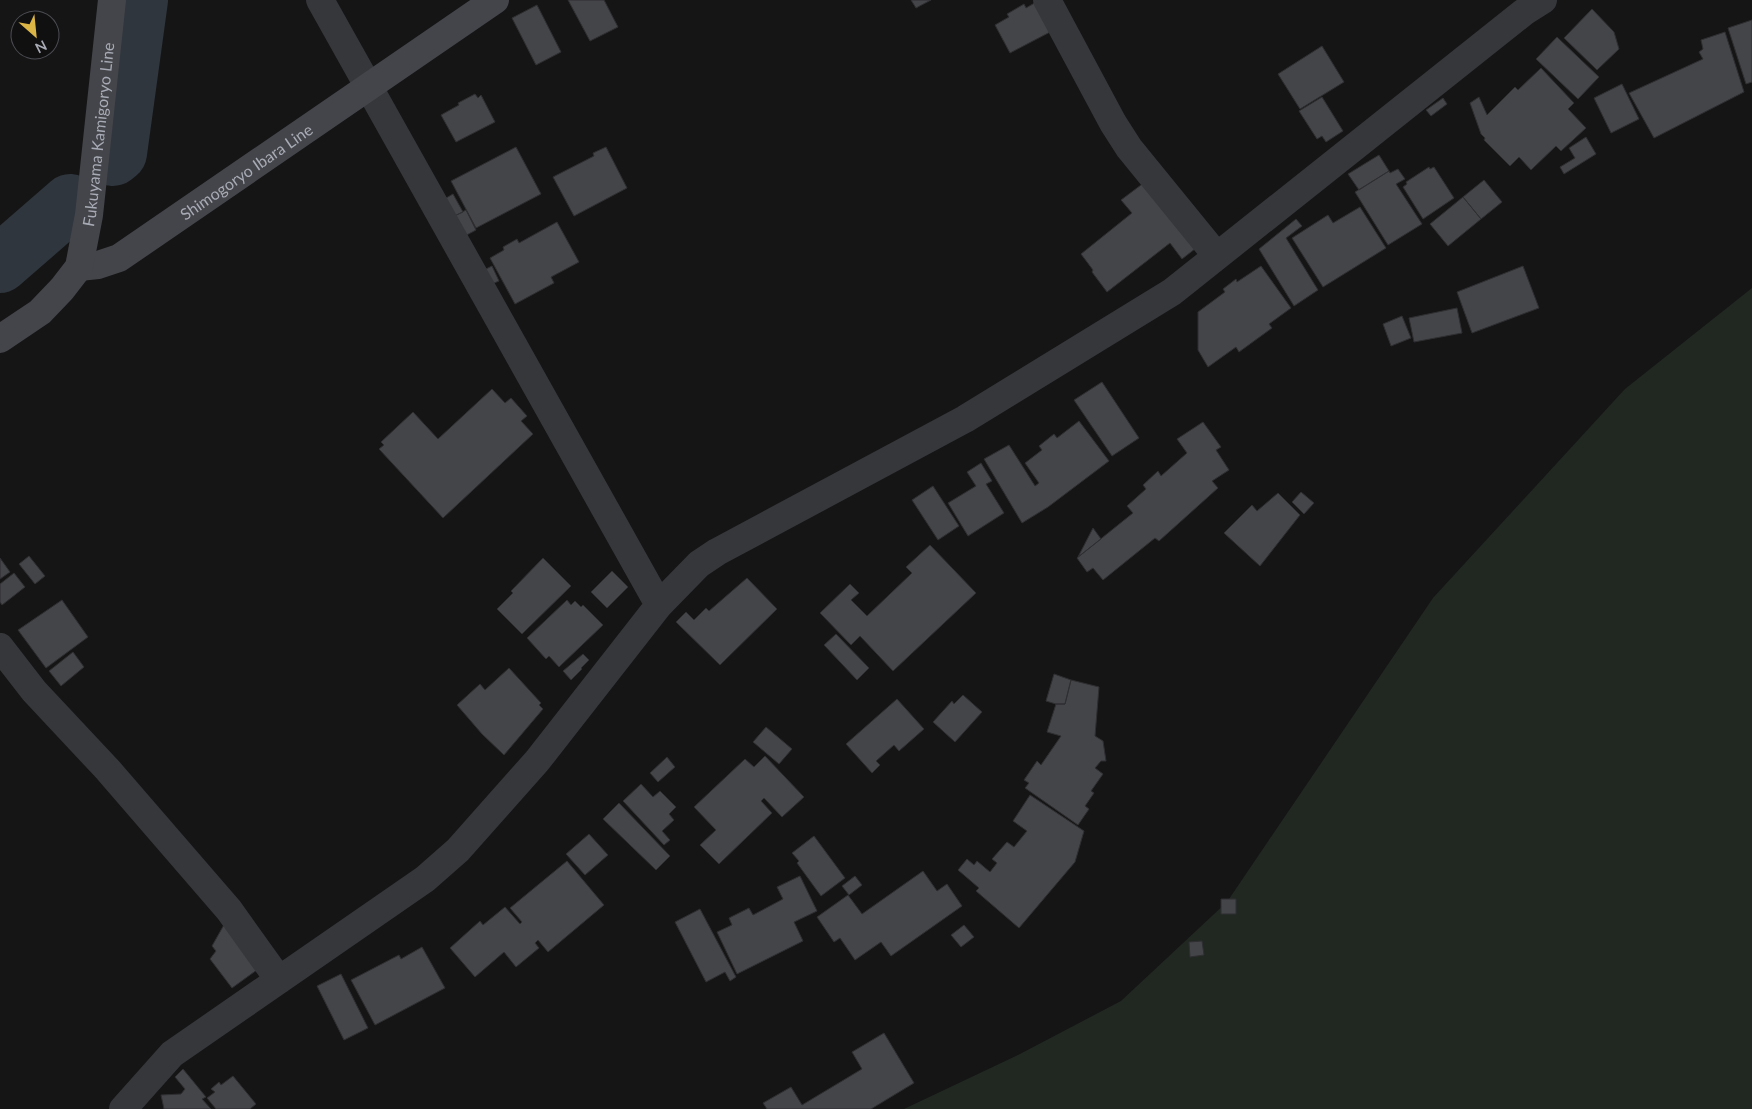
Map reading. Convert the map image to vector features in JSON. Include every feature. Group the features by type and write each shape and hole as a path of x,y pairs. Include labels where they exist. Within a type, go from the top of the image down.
{"main road":[{"name":"Fukuyama Kamigoryo Line","path":"79,267 89,215 112,0"},
{"name":"Shimogoryo Ibara Line","path":"79,267 98,265 119,258 494,0"},
{"path":"0,339 40,312 62,289 79,267"}],"street":[{"path":"320,0 659,605"},
{"path":"1047,0 1113,123 1129,148 1217,256"},
{"path":"123,1109 172,1054 425,878 458,850 537,761 659,605 699,564 717,552 965,419 1172,292 1524,12 1543,0"},
{"path":"0,647 34,692 108,770 229,910 279,980"}],"shaded area":[{"path":"1752,288 1752,1109 904,1109 1020,1054 1121,1001 1227,902 1433,598 1625,389"}],"building":[{"path":"568,0 604,0 618,27 590,41"},
{"path":"911,0 931,0 916,8"},
{"path":"1038,1 1054,30 1010,53 995,25 1009,17 1007,14 1024,4 1026,8"},
{"path":"537,5 561,52 536,65 512,18"},
{"path":"1592,9 1614,32 1619,49 1597,70 1564,38"},
{"path":"1752,20 1752,82 1746,84 1728,28"},
{"path":"1725,32 1744,92 1654,138 1629,93 1703,59 1699,52 1703,49 1701,40"},
{"path":"1557,37 1599,77 1578,99 1536,59"},
{"path":"1322,46 1344,82 1300,109 1278,74"},
{"path":"1541,68 1574,103 1568,109 1586,128 1561,151 1556,146 1531,170 1519,157 1510,166 1484,140 1485,138 1481,134 1470,103 1479,97 1487,115 1515,87 1518,90"},
{"path":"1622,84 1639,119 1611,133 1594,98"},
{"path":"475,94 478,98 481,95 495,122 456,142 441,115"},
{"path":"1322,97 1343,131 1326,142 1322,136 1317,139 1299,111"},
{"path":"1443,98 1447,104 1431,116 1426,110"},
{"path":"1586,137 1596,154 1564,174 1560,167 1575,158 1569,148"},
{"path":"516,147 541,194 476,228 451,181"},
{"path":"606,147 627,188 574,216 553,177 594,156 593,153"},
{"path":"1379,155 1389,171 1359,190 1348,174"},
{"path":"1429,167 1430,169 1434,167 1454,198 1423,219 1403,187 1407,184 1406,182"},
{"path":"1398,169 1405,179 1396,184 1422,224 1388,245 1355,192 1389,171 1390,173"},
{"path":"1149,179 1200,245 1182,259 1170,243 1107,292 1081,254 1132,213 1121,200"},
{"path":"1484,180 1502,202 1481,219 1463,197"},
{"path":"453,194 463,212 450,218 441,201"},
{"path":"1463,197 1481,219 1448,246 1430,224"},
{"path":"1360,207 1386,248 1323,287 1292,238 1328,215 1333,223"},
{"path":"466,210 476,230 461,238 451,218"},
{"path":"1296,219 1302,226 1286,238 1318,290 1294,306 1259,249"},
{"path":"557,222 579,262 551,277 554,283 515,304 490,258 504,250 503,247 517,239 519,243"},
{"path":"492,266 499,281 487,286 480,272"},
{"path":"1261,266 1291,308 1269,324 1272,328 1239,352 1236,347 1208,367 1198,350 1198,312 1225,292 1223,289 1236,279 1237,282"},
{"path":"1523,266 1539,308 1472,333 1457,292"},
{"path":"1457,308 1462,333 1414,342 1409,318"},
{"path":"1402,316 1411,338 1391,346 1383,324"},
{"path":"1102,382 1139,438 1112,456 1074,400"},
{"path":"492,389 505,403 511,398 527,416 521,421 533,434 443,518 379,449 384,445 381,442 413,412 438,439"},
{"path":"1079,421 1109,461 1048,507 1022,523 984,459 1009,445 1035,486 1039,483 1025,463 1042,450 1039,446 1054,434 1057,438"},
{"path":"1203,422 1221,447 1216,450 1229,470 1212,481 1218,488 1159,541 1155,538 1103,580 1093,568 1087,572 1077,558 1133,513 1127,506 1146,489 1143,485 1158,471 1161,476 1187,453 1177,439"},
{"path":"981,463 992,481 986,484 1004,513 968,536 948,503 976,486 967,472"},
{"path":"933,486 959,526 938,540 912,500"},
{"path":"1301,492 1314,503 1304,514 1292,502"},
{"path":"1278,493 1300,515 1260,566 1224,533 1252,505 1257,511"},
{"path":"1093,528 1101,539 1078,557"},
{"path":"930,545 976,593 893,671 860,636 851,645 820,613 850,584 859,593 851,600 867,616 912,573 906,567"},
{"path":"29,556 45,576 35,584 19,564"},
{"path":"0,558 10,572 0,579"},
{"path":"543,558 571,586 522,634 497,609 513,593 511,591"},
{"path":"612,571 628,587 607,608 591,592"},
{"path":"14,573 25,587 2,605 0,602 0,584"},
{"path":"747,578 777,609 720,665 676,622 686,612 694,620 706,608 709,611"},
{"path":"62,600 88,637 46,668 18,630"},
{"path":"567,600 571,605 575,601 581,607 583,605 603,625 559,667 549,656 546,659 527,638"},
{"path":"836,634 869,668 857,680 824,645"},
{"path":"73,652 84,667 61,686 49,671"},
{"path":"583,654 589,660 571,680 563,671"},
{"path":"509,668 541,703 539,705 543,709 504,755 482,734 457,705 480,684 485,690"},
{"path":"1054,674 1071,680 1065,704 1046,701"},
{"path":"1071,680 1099,687 1095,736 1103,741 1106,761 1101,761 1095,768 1103,774 1091,791 1094,793 1085,806 1089,809 1078,825 1025,788 1029,783 1024,780 1037,761 1041,765 1061,736 1047,732 1056,704 1065,704"},
{"path":"963,695 982,712 955,742 933,722 952,701 954,704"},
{"path":"897,699 924,729 899,751 894,745 876,761 880,765 872,773 846,744"},
{"path":"766,727 792,749 779,764 753,742"},
{"path":"765,756 804,797 782,817 764,798 761,801 772,813 719,864 700,845 716,830 694,807 745,759 754,767"},
{"path":"667,757 675,767 658,782 650,773"},
{"path":"641,784 653,797 660,791 676,807 669,814 674,820 662,831 670,840 664,845 623,801"},
{"path":"1030,795 1084,831 1075,862 1019,928 976,891 979,888 958,870 967,859 974,865 977,861 990,872 997,863 992,859 1007,842 1014,847 1027,831 1013,821"},
{"path":"619,803 670,856 656,870 603,819"},
{"path":"589,834 608,855 585,875 566,854"},
{"path":"814,836 845,878 821,896 792,853"},
{"path":"567,861 604,905 548,952 538,940 535,943 539,948 516,967 504,952 475,977 450,948 480,921 483,925 505,907 520,924 522,922 510,908"},
{"path":"923,871 937,891 947,884 962,906 891,956 881,942 855,960 840,938 834,942 817,917 848,895 862,914"},
{"path":"800,876 817,911 794,922 803,941 737,974 717,932 732,925 729,918 749,908 753,915 783,899 777,887"},
{"path":"855,876 862,885 849,895 842,886"},
{"path":"1221,899 1236,899 1236,914 1221,914"},
{"path":"700,909 736,977 730,981 725,972 706,982 675,922"},
{"path":"225,923 261,967 232,988 210,959 216,951 212,946"},
{"path":"964,925 974,937 961,947 951,935"},
{"path":"1202,941 1204,955 1190,957 1189,942"},
{"path":"422,947 445,988 375,1025 351,980 399,955 401,959"},
{"path":"341,974 368,1028 344,1040 317,986"},
{"path":"884,1033 914,1083 871,1109 767,1109 763,1103 791,1087 802,1105 862,1069 852,1052"},
{"path":"183,1069 206,1097 202,1099 211,1109 164,1109 161,1095 181,1094 185,1089 175,1077"},
{"path":"233,1076 256,1104 250,1109 216,1109 207,1098 215,1092 211,1089 219,1082 221,1085"}],"waterway":[{"path":"113,157 118,153 139,0"},
{"path":"0,264 70,203"}]}
